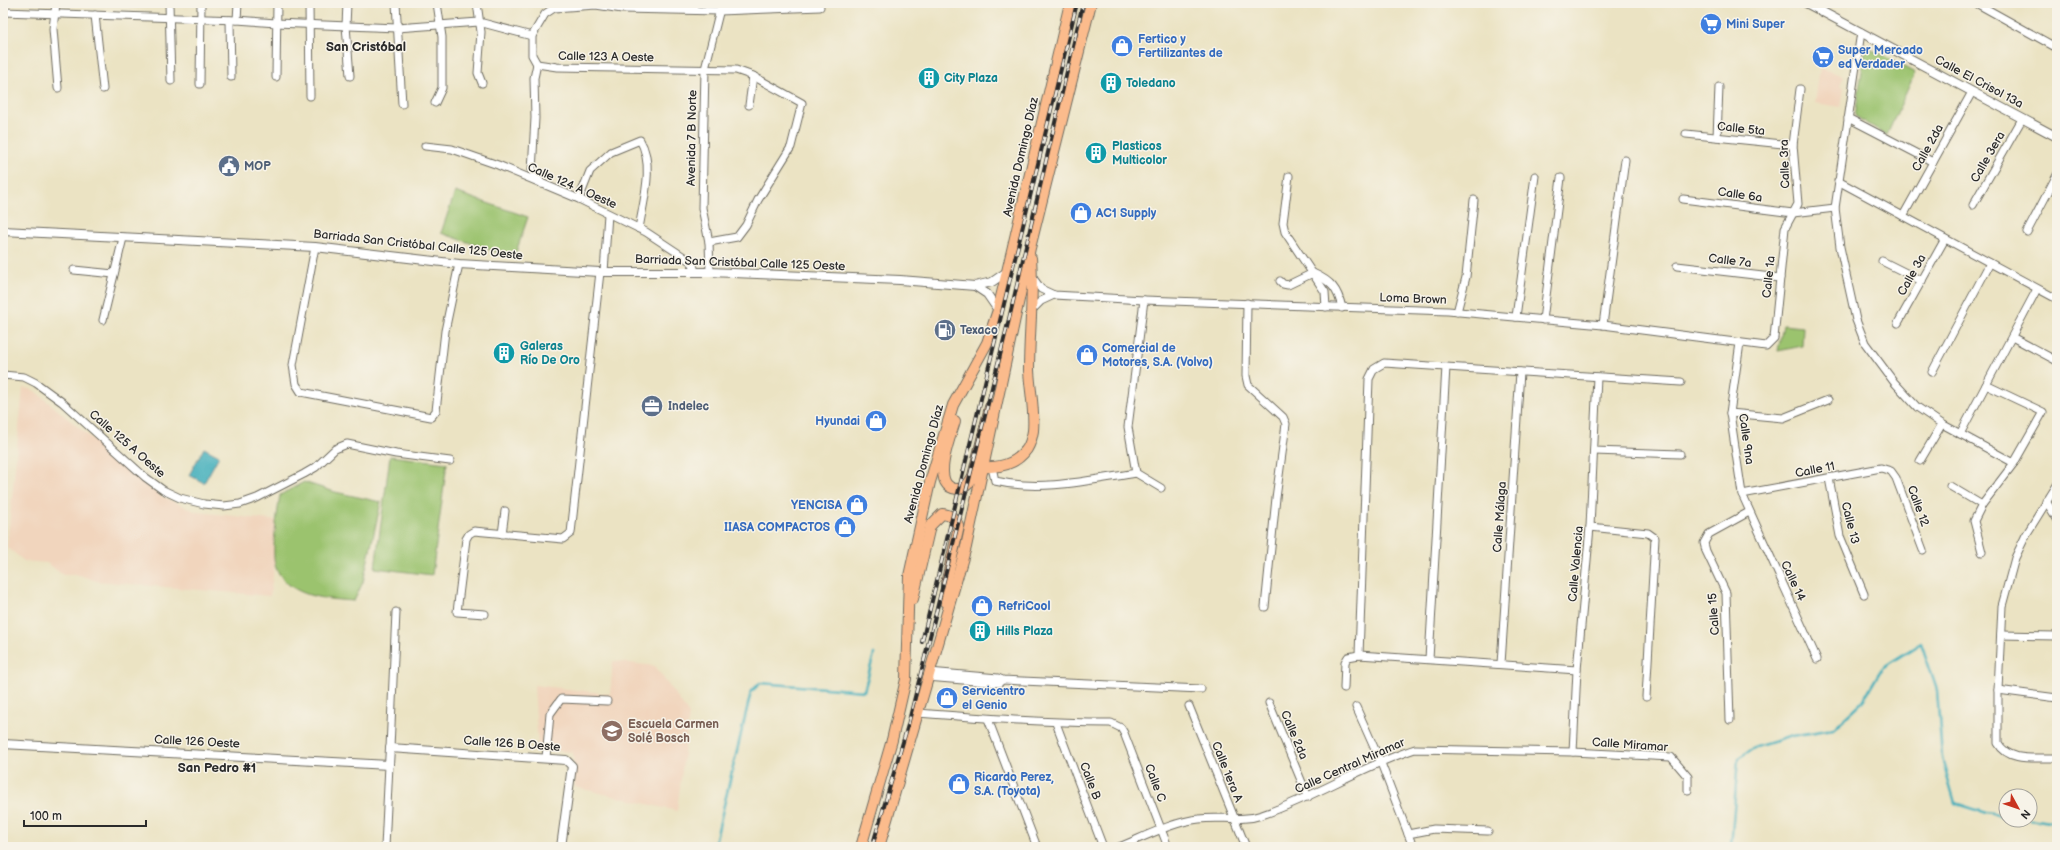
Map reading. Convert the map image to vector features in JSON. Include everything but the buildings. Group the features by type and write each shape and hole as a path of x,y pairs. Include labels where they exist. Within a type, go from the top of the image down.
{"main road":[{"name":"Avenida Domingo Díaz","path":"861,847 892,740 906,679 909,576 930,482 953,405 987,343 998,310 1070,3"},
{"path":"879,847 988,467 1005,364 1030,248 1091,3"},
{"path":"988,467 1008,464 1016,459 1026,449 1032,436 1032,403 1029,367 1033,278 1030,248"},
{"path":"968,376 942,468 945,484 952,488 961,489 968,485 973,476 985,424 1005,364"},
{"path":"908,624 930,526 942,514 949,515 955,519 959,526 946,584 946,612"}],"street":[{"path":"56,3 53,29 58,88"},
{"path":"169,3 171,81"},
{"path":"200,84 202,3"},
{"path":"231,77 233,20 238,3"},
{"path":"276,77 277,3"},
{"path":"309,3 310,96"},
{"path":"347,3 346,26 350,76"},
{"path":"396,3 402,79 402,104"},
{"path":"435,103 442,88 442,37 439,26 437,3"},
{"path":"477,3 481,32 478,73 482,83"},
{"name":"Calle El Crisol 13a","path":"1806,3 2057,138"},
{"path":"1976,3 2057,48"},
{"path":"542,184 532,171 535,118 534,78 537,64 532,55 532,36 545,14 554,8 596,5 622,9 820,7"},
{"name":"Avenida 7 B Norte","path":"710,272 709,242 702,208 705,70 721,8"},
{"path":"3,12 169,19 233,20 397,28 479,22 532,36"},
{"path":"95,16 103,89"},
{"path":"1861,32 1835,208 1840,247 1856,320 1865,343 1894,382 1917,407 1942,424 2014,463"},
{"name":"Calle 123 A Oeste","path":"537,64 557,67 736,70 753,76 802,103 791,146 758,200 746,225 737,237 709,242"},
{"path":"748,105 753,76"},
{"path":"1717,137 1719,87"},
{"name":"Calle 3ra","path":"1794,213 1798,204 1793,145 1800,89"},
{"name":"Calle 2da","path":"1903,216 1972,92"},
{"path":"1848,118 1933,162"},
{"name":"Calle 3era","path":"1973,205 2022,119"},
{"name":"Calle 5ta","path":"1686,134 1793,145"},
{"path":"579,199 590,171 611,152 640,140 644,146 647,162 639,229"},
{"name":"Calle 124 A Oeste","path":"426,146 452,149 498,165 579,199 639,229 690,261 693,264 695,272"},
{"path":"1604,325 1625,160"},
{"path":"2027,232 2057,175"},
{"path":"1290,176 1283,223 1285,232 1314,273 1325,292 1326,307"},
{"path":"1516,318 1535,176"},
{"path":"1543,320 1561,178"},
{"path":"1838,180 2057,299"},
{"name":"Calle 6a","path":"1683,199 1794,213 1835,208"},
{"path":"1457,312 1466,277 1474,200"},
{"name":"Calle 1a","path":"1770,344 1774,338 1785,228 1794,213"},
{"path":"485,614 456,612 466,539 469,534 474,531 563,539 571,533 608,214"},
{"name":"Barriada San Cristóbal Calle 125 Oeste","path":"3,232 315,247 458,264 602,272 710,272 900,280 974,286 992,282 1008,270"},
{"path":"103,320 123,238"},
{"name":"Calle 3a","path":"1898,323 1946,239"},
{"path":"315,247 293,365 298,389 301,392 431,417 436,411 445,331 458,264"},
{"path":"1882,261 1922,281"},
{"path":"1932,372 1990,263"},
{"name":"Calle 7a","path":"1677,266 1780,278"},
{"path":"74,270 114,274"},
{"path":"1280,281 1283,284 1288,285 1314,273"},
{"path":"1314,273 1332,283 1338,293 1342,308"},
{"name":"Loma Brown","path":"1033,278 1041,289 1054,295 1144,300 1457,312 1604,325 1762,347 1770,344"},
{"path":"974,286 987,294 998,310"},
{"path":"1960,434 2037,288"},
{"path":"1032,310 1041,301 1054,295"},
{"path":"1136,473 1128,427 1144,300"},
{"path":"1247,303 1246,376 1248,385 1283,417 1286,424 1276,498 1265,606"},
{"path":"2012,336 2057,361"},
{"name":"Calle 9na","path":"1740,343 1730,414 1742,494 1749,512"},
{"path":"1359,655 1369,379 1374,369 1384,363 1681,382"},
{"path":"1429,659 1446,367"},
{"name":"Calle Málaga","path":"1501,664 1520,372"},
{"name":"Calle 125 A Oeste","path":"3,375 24,378 36,383 62,402 145,477 163,490 180,498 204,504 224,506 240,504 256,498 304,474 316,466 335,449 347,444 396,454 450,461"},
{"name":"Calle Valencia","path":"1574,752 1578,670 1590,527 1597,377"},
{"path":"1982,552 1974,521 1982,505 2014,463 2043,412 1986,385"},
{"path":"1730,414 1783,418 1828,400"},
{"path":"1920,462 1942,424"},
{"path":"1594,451 1680,454"},
{"path":"988,467 995,481 1010,485 1069,484 1136,473 1161,488"},
{"name":"Calle 11","path":"1742,494 1881,468 1891,471"},
{"name":"Calle 12","path":"1891,471 1896,478 1923,550"},
{"name":"Calle 13","path":"1829,478 1840,536 1864,594"},
{"path":"1950,486 1982,505"},
{"path":"2057,486 2046,501 2015,558 2002,606 1998,690 1998,743 2002,749 2013,757 2057,758"},
{"path":"2046,501 2057,519"},
{"path":"502,534 505,511"},
{"name":"Calle 14","path":"1749,512 1817,659"},
{"name":"Calle 15","path":"1730,720 1726,592 1704,547 1704,543 1709,534 1749,512"},
{"path":"1590,527 1648,533 1655,538 1646,696"},
{"path":"385,847 396,612"},
{"path":"2001,635 2057,636"},
{"path":"1344,688 1345,662 1348,657 1359,655 1578,670"},
{"path":"928,675 999,683 1002,680 1200,689"},
{"path":"1998,690 2057,698"},
{"path":"546,758 550,714 561,699 607,701"},
{"name":"Calle 2da","path":"1269,703 1308,797"},
{"name":"Calle 1era A","path":"1188,706 1246,847"},
{"path":"1356,707 1381,763 1413,847"},
{"path":"918,713 1056,723"},
{"path":"988,719 1037,847"},
{"name":"Calle C","path":"1056,723 1111,723 1121,728 1168,847"},
{"name":"Calle B","path":"1056,723 1103,847"},
{"name":"Calle 126 Oeste","path":"3,744 389,765"},
{"name":"Calle 126 B Oeste","path":"390,748 566,760 572,766 561,847"},
{"name":"Calle Central Miramar","path":"1122,846 1162,830 1199,818 1234,819 1261,816 1308,797 1415,749 1429,748 1574,752"},
{"name":"Calle Miramar","path":"1574,752 1671,757 1688,777 1688,790"},
{"path":"1408,834 1434,829 1488,831"}],"shaded area":[{"path":"1820,68 1844,76 1840,85 1844,88 1841,107 1815,103"},
{"path":"23,388 31,389 36,392 161,496 197,512 281,521 270,596 96,581 80,575 63,575 47,563 24,561 7,547"},
{"name":"Escuela Carmen Solé Bosch","path":"613,661 655,666 689,714 677,811 575,787 573,752 538,749 534,685 610,694"}],"green space":[{"path":"1866,46 1915,73 1887,135 1855,116"},
{"path":"455,192 528,217 514,258 441,233"},
{"path":"1783,325 1803,327 1802,346 1778,351"},
{"path":"390,456 447,463 432,575 375,568"},
{"path":"304,482 335,492 381,502 363,582 354,601 321,598 299,591 290,586 282,578 276,568 274,562 274,543 280,495"}],"water":[{"path":"204,448 219,456 204,483 189,475"}],"waterway":[{"path":"1731,847 1738,758 1756,747 1792,736 1833,729 1862,702 1882,668 1921,643 1937,690 1942,758 1955,803 1986,813 1998,815"},
{"path":"714,847 751,692 760,683 864,691 874,654"},
{"path":"2038,820 2057,823"}],"railway":[{"path":"922,642 1077,3"},
{"path":"872,847 908,725 1009,319 1083,3"}],"place":[{"name":"Mini Super","path":"1711,24"},
{"name":"Fertico y Fertilizantes de","path":"1122,46"},
{"name":"Super Mercado ed Verdader","path":"1823,57"},
{"name":"City Plaza","path":"929,78"},
{"name":"Toledano","path":"1111,83"},
{"name":"Plasticos Multicolor","path":"1096,153"},
{"name":"MOP","path":"229,166"},
{"name":"AC1 Supply","path":"1081,213"},
{"name":"Texaco","path":"945,330"},
{"name":"Galeras Río De Oro","path":"504,353"},
{"name":"Comercial de Motores, S.A. (Volvo)","path":"1087,355"},
{"name":"Indelec","path":"652,406"},
{"name":"Hyundai","path":"876,421"},
{"name":"YENCISA","path":"857,505"},
{"name":"IIASA COMPACTOS","path":"845,527"},
{"name":"RefriCool","path":"982,606"},
{"name":"Hills Plaza","path":"980,631"},
{"name":"Servicentro el Genio","path":"947,698"},
{"name":"Escuela Carmen Solé Bosch","path":"612,731"},
{"name":"Ricardo Perez, S.A. (Toyota)","path":"959,784"}],"district":[{"name":"San Cristóbal","path":"366,47"},
{"name":"San Pedro #1","path":"217,768"}]}
